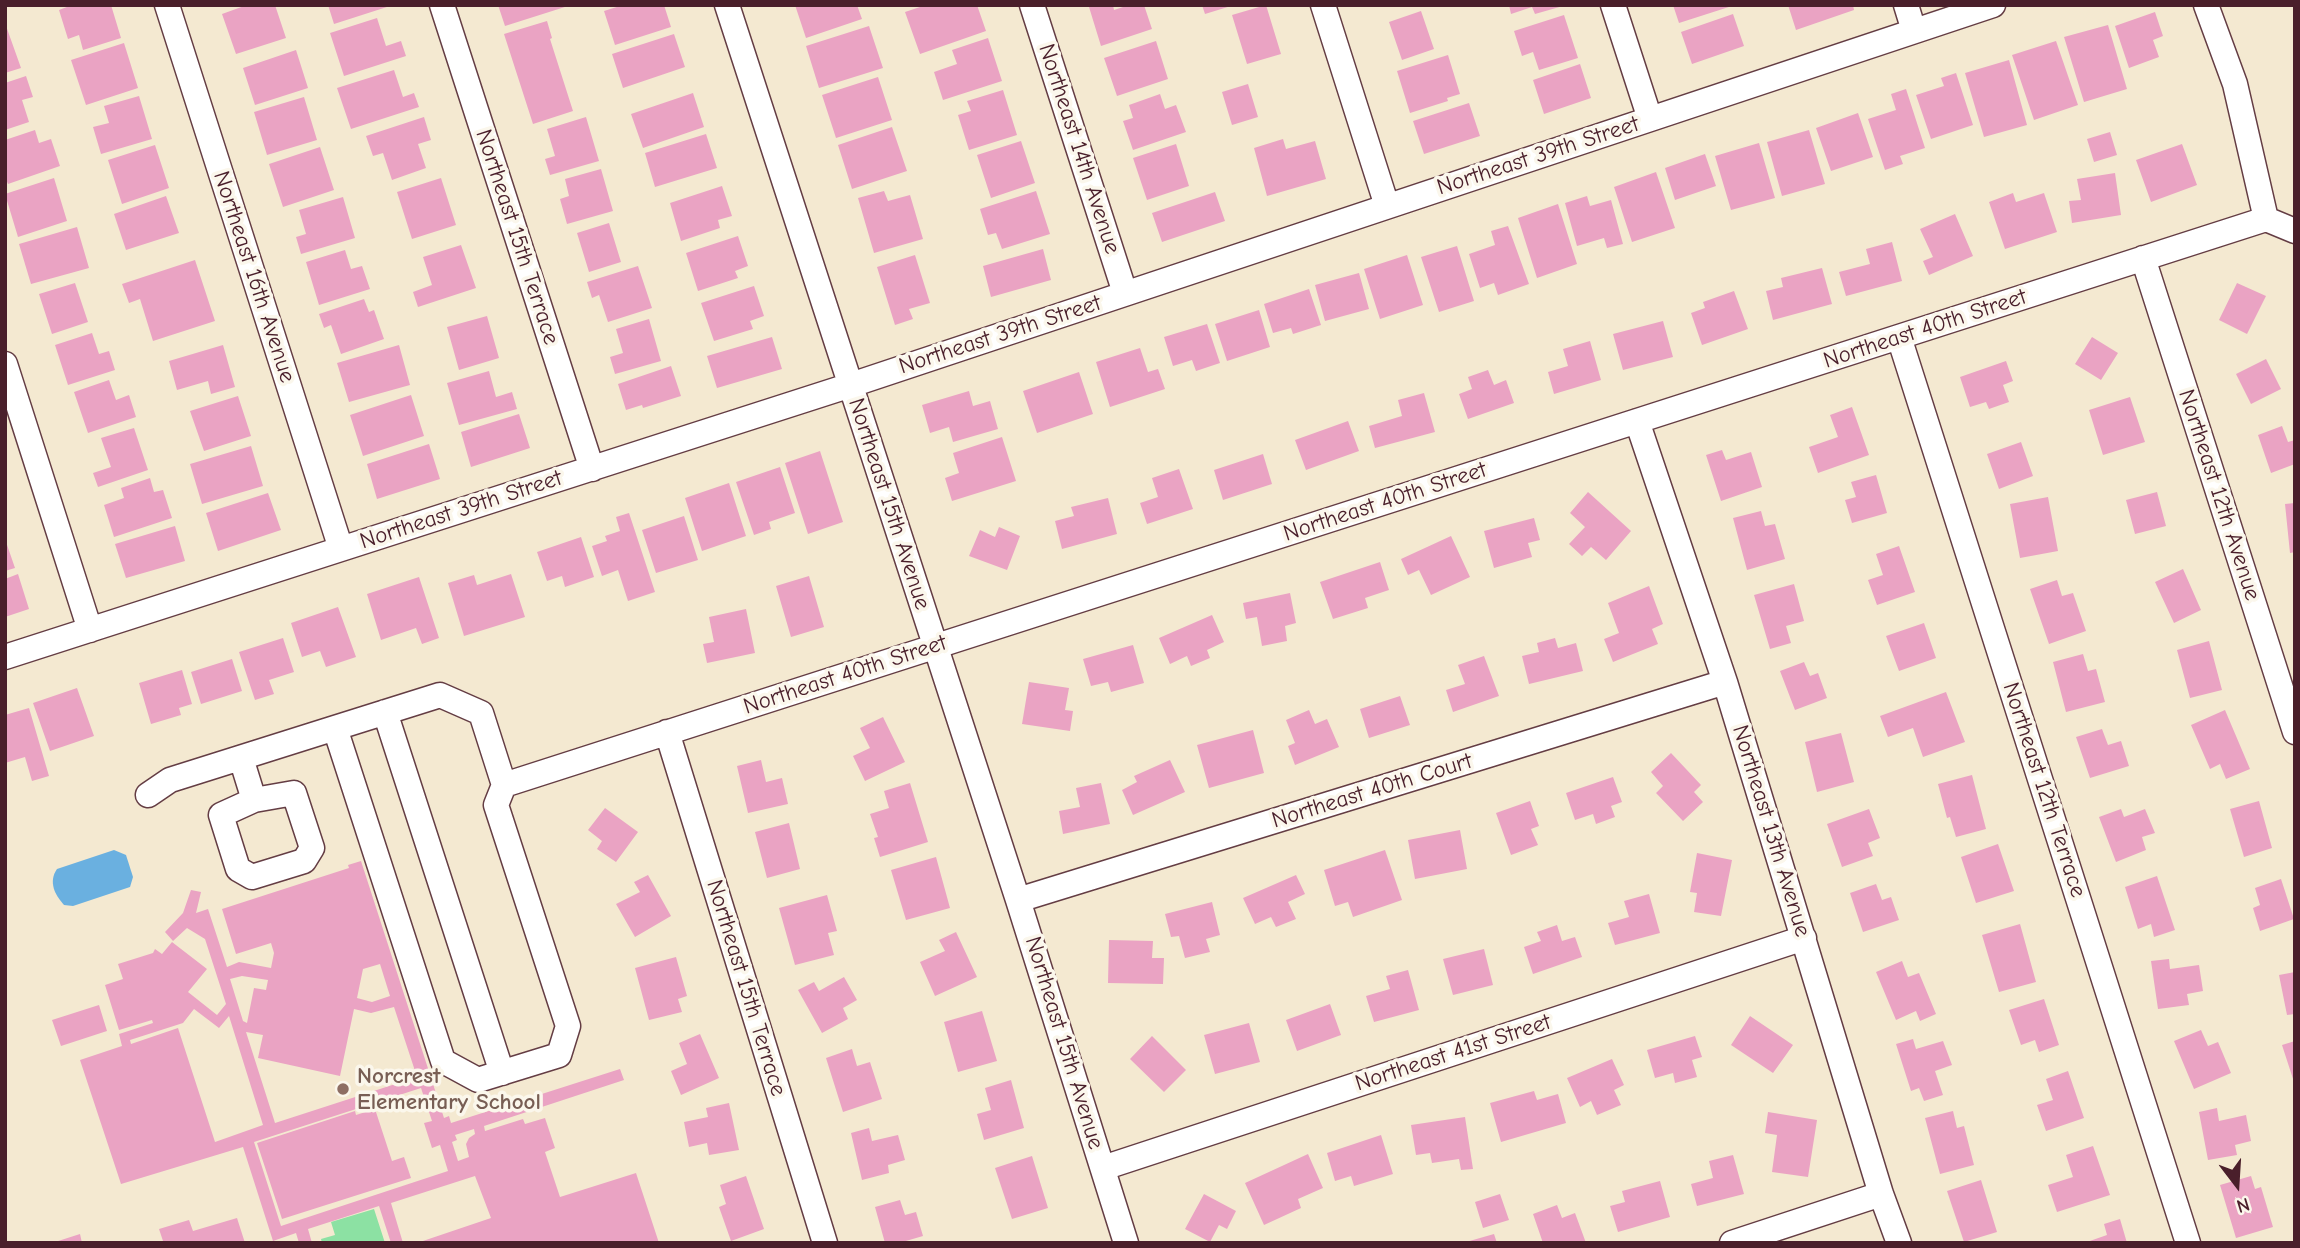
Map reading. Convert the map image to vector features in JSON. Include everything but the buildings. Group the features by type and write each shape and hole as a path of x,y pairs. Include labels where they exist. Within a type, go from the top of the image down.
{"street":[{"name":"Northeast 16th Avenue","path":"167,5 341,548"},
{"name":"Northeast 15th Terrace","path":"442,5 592,469"},
{"name":"Northeast 15th Avenue","path":"727,5 1018,900 1126,1243"},
{"name":"Northeast 14th Avenue","path":"1032,5 1125,293"},
{"path":"1323,5 1387,206"},
{"path":"1613,5 1650,119"},
{"path":"1906,5 1914,31"},
{"name":"Northeast 39th Street","path":"5,657 850,385 1993,5"},
{"path":"2206,5 2235,84 2266,219 2295,231"},
{"name":"Northeast 40th Street","path":"504,785 2266,219"},
{"name":"Northeast 12th Avenue","path":"2143,258 2295,732"},
{"name":"Northeast 12th Terrace","path":"1899,337 2188,1243"},
{"path":"5,364 90,630"},
{"name":"Northeast 13th Avenue","path":"1637,421 1726,682 1881,1194 1899,1243"},
{"name":"Northeast 40th Court","path":"1018,900 1726,682"},
{"path":"148,795 170,780 241,758 385,712 440,695 481,713 504,785 496,805 568,1027 559,1055 478,1080 443,1061 335,728"},
{"path":"385,712 502,1073"},
{"name":"Northeast 15th Terrace","path":"667,732 825,1243"},
{"path":"241,758 254,800"},
{"name":"Northeast 41st Street","path":"1103,1168 1804,938"},
{"path":"1732,1243 1881,1194"}],"green space":[{"path":"374,1209 385,1243 322,1243 321,1239 335,1235 331,1222"}],"water":[{"path":"114,850 126,855 133,877 130,887 73,906 64,905 54,888 53,879 57,869"}],"place":[{"name":"Norcrest Elementary School","path":"343,1089"}]}
